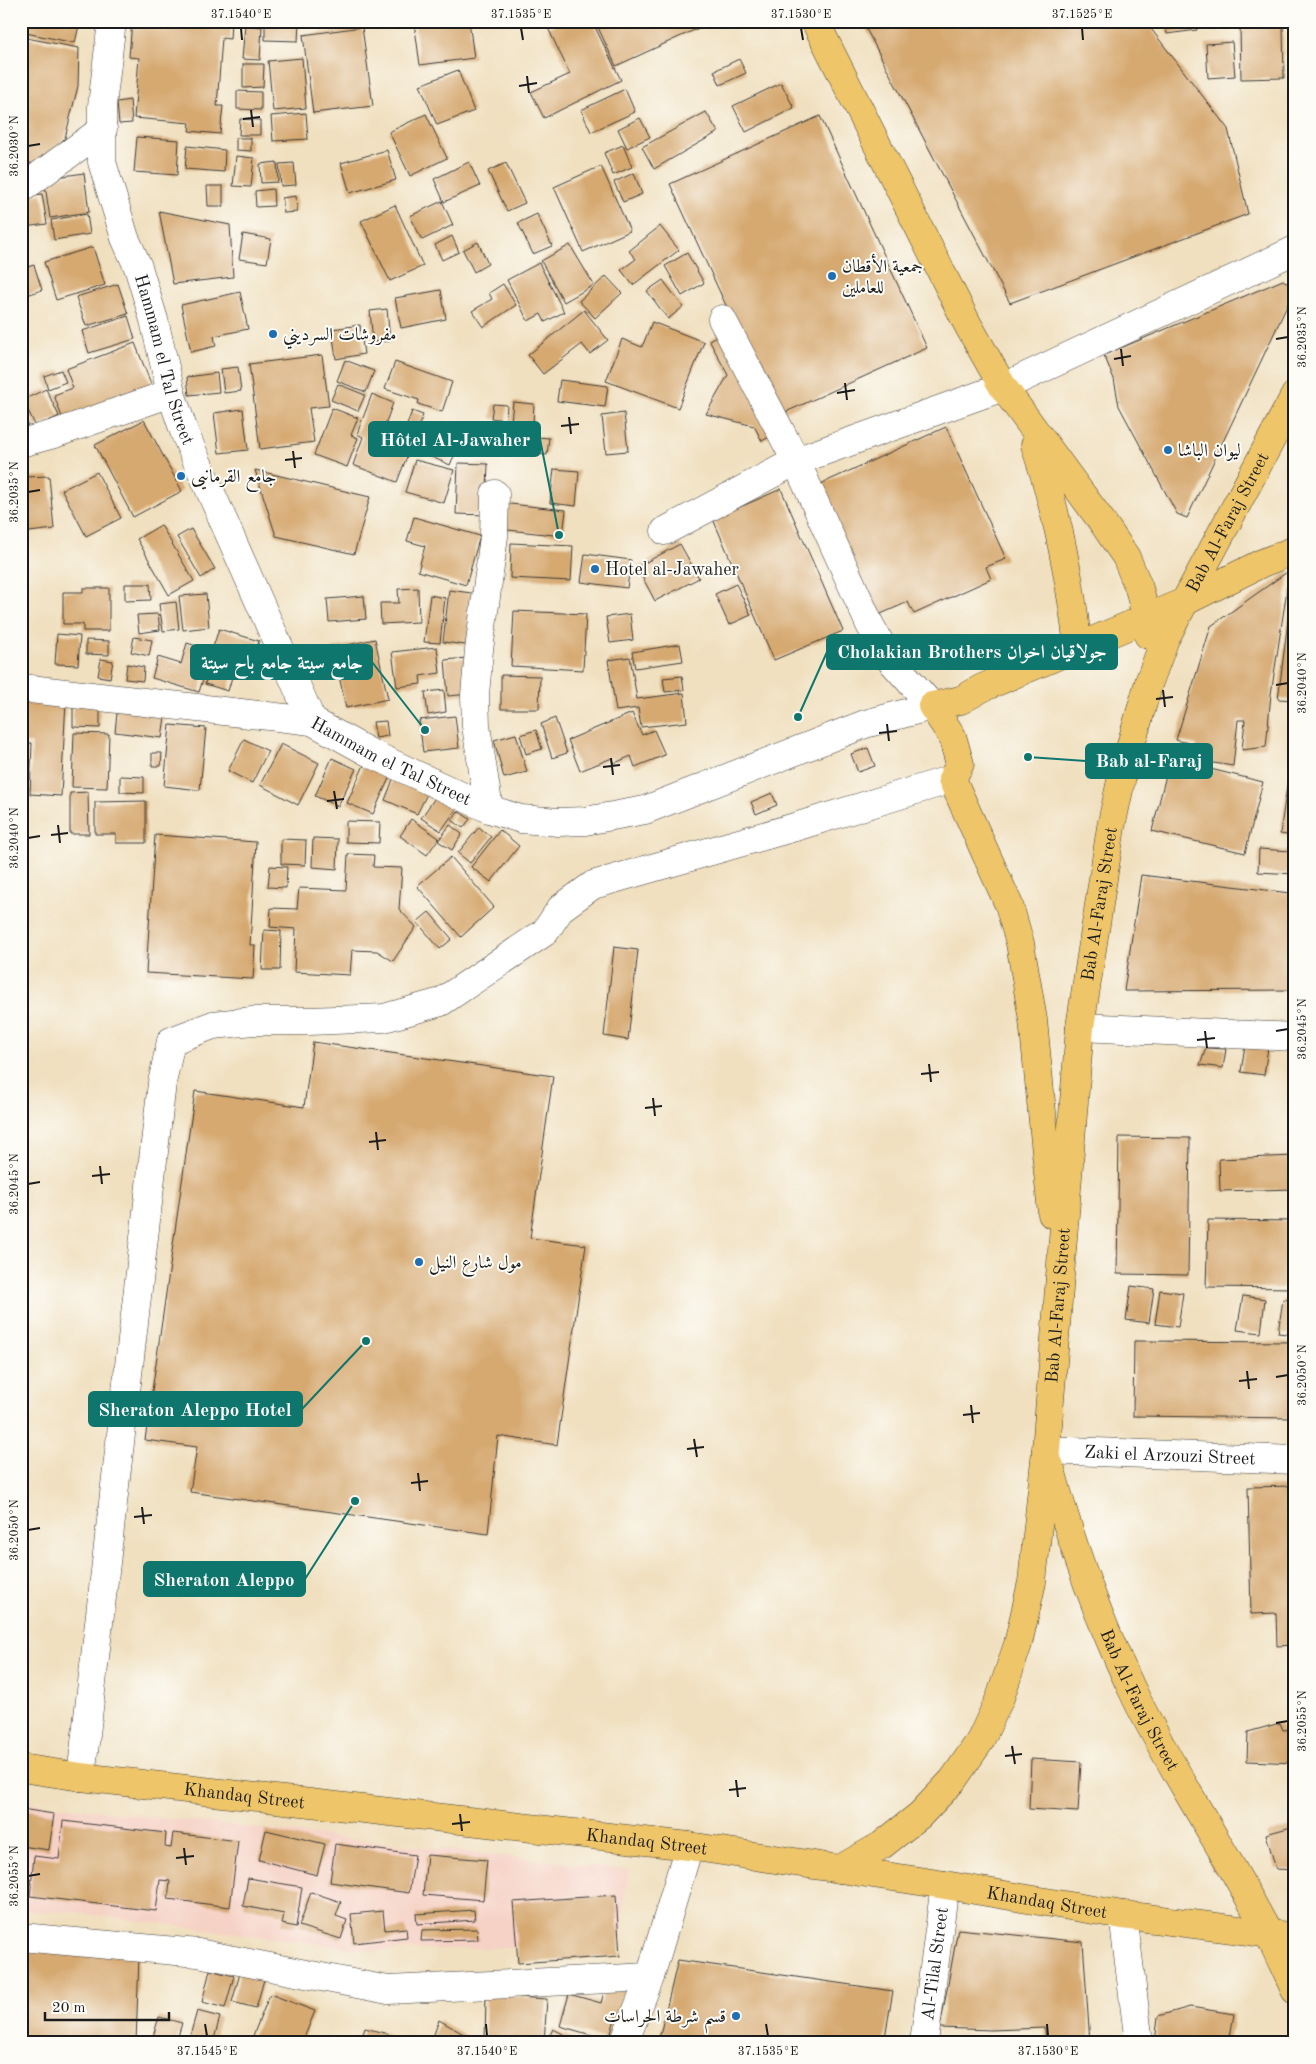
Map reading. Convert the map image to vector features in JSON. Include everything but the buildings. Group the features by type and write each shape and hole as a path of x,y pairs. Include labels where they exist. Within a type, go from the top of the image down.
{"main road":[{"path":"815,21 968,325 1003,387 1027,422 1104,523 1126,557 1140,588 1146,617 1150,650 1149,682"},
{"name":"Bab Al-Faraj Street","path":"840,1869 882,1845 920,1816 953,1780 980,1741 1000,1698 1020,1636 1032,1582 1046,1450 1080,1027 1110,828 1122,776 1149,682 1165,640 1295,395"},
{"path":"1027,422 1046,476 1060,533 1071,589 1078,646"},
{"path":"1059,1284 1033,1020 1020,943 1009,905 952,779 960,764 952,736 932,706 961,700 982,688 1184,602 1262,562 1295,550"},
{"name":"Bab Al-Faraj Street","path":"1046,1450 1063,1515 1084,1578 1138,1702 1282,1936 1295,1990"},
{"name":"Khandaq Street","path":"21,1768 81,1777 689,1846 945,1885 1123,1915 1282,1936"}],"street":[{"name":"Hammam el Tal Street","path":"112,21 102,106 102,162 125,238 138,267 171,393 184,434 312,721 372,754 489,809 521,819 559,822 586,821 645,810 865,724 932,706"},
{"path":"21,189 103,129"},
{"path":"665,531 796,461 1003,387 1295,250"},
{"path":"722,319 796,461 879,641 888,657 932,706"},
{"path":"21,442 54,434 171,393"},
{"path":"489,809 476,726 475,695 481,631 494,536 495,494"},
{"path":"21,688 312,721"},
{"path":"81,1777 162,1083 170,1041 213,1025 253,1021 384,1018 441,1002 545,932 561,908 593,885 795,827 952,779"},
{"path":"1080,1027 1295,1037"},
{"name":"Zaki el Arzouzi Street","path":"1046,1450 1295,1460"},
{"path":"624,2043 650,1977 689,1846"},
{"name":"Al-Tilal Street","path":"924,2043 945,1885"},
{"path":"1123,1915 1139,2043"},
{"path":"21,1937 198,1953 388,1990 650,1977"}],"shaded area":[{"path":"21,1802 629,1870 618,1945 373,1951 72,1912 21,1911"}],"place":[{"name":"جمعية الأقطان للعاملين","path":"832,276"},
{"name":"مفروشات السرديني","path":"273,334"},
{"name":"ليوان الباشا","path":"1168,450"},
{"name":"جامع القرمانيى","path":"181,476"},
{"name":"Hôtel Al-Jawaher","path":"559,535"},
{"name":"Hotel al-Jawaher","path":"595,569"},
{"name":"Cholakian Brothers جولاقيان اخوان","path":"798,717"},
{"name":"جامع سيتة جامع باح سيتة","path":"425,730"},
{"name":"Bab al-Faraj","path":"1028,757"},
{"name":"مول شارع النيل","path":"419,1262"},
{"name":"Sheraton Aleppo Hotel","path":"366,1341"},
{"name":"Sheraton Aleppo","path":"355,1501"},
{"name":"قسم شرطة الحراسات","path":"736,2016"}]}
